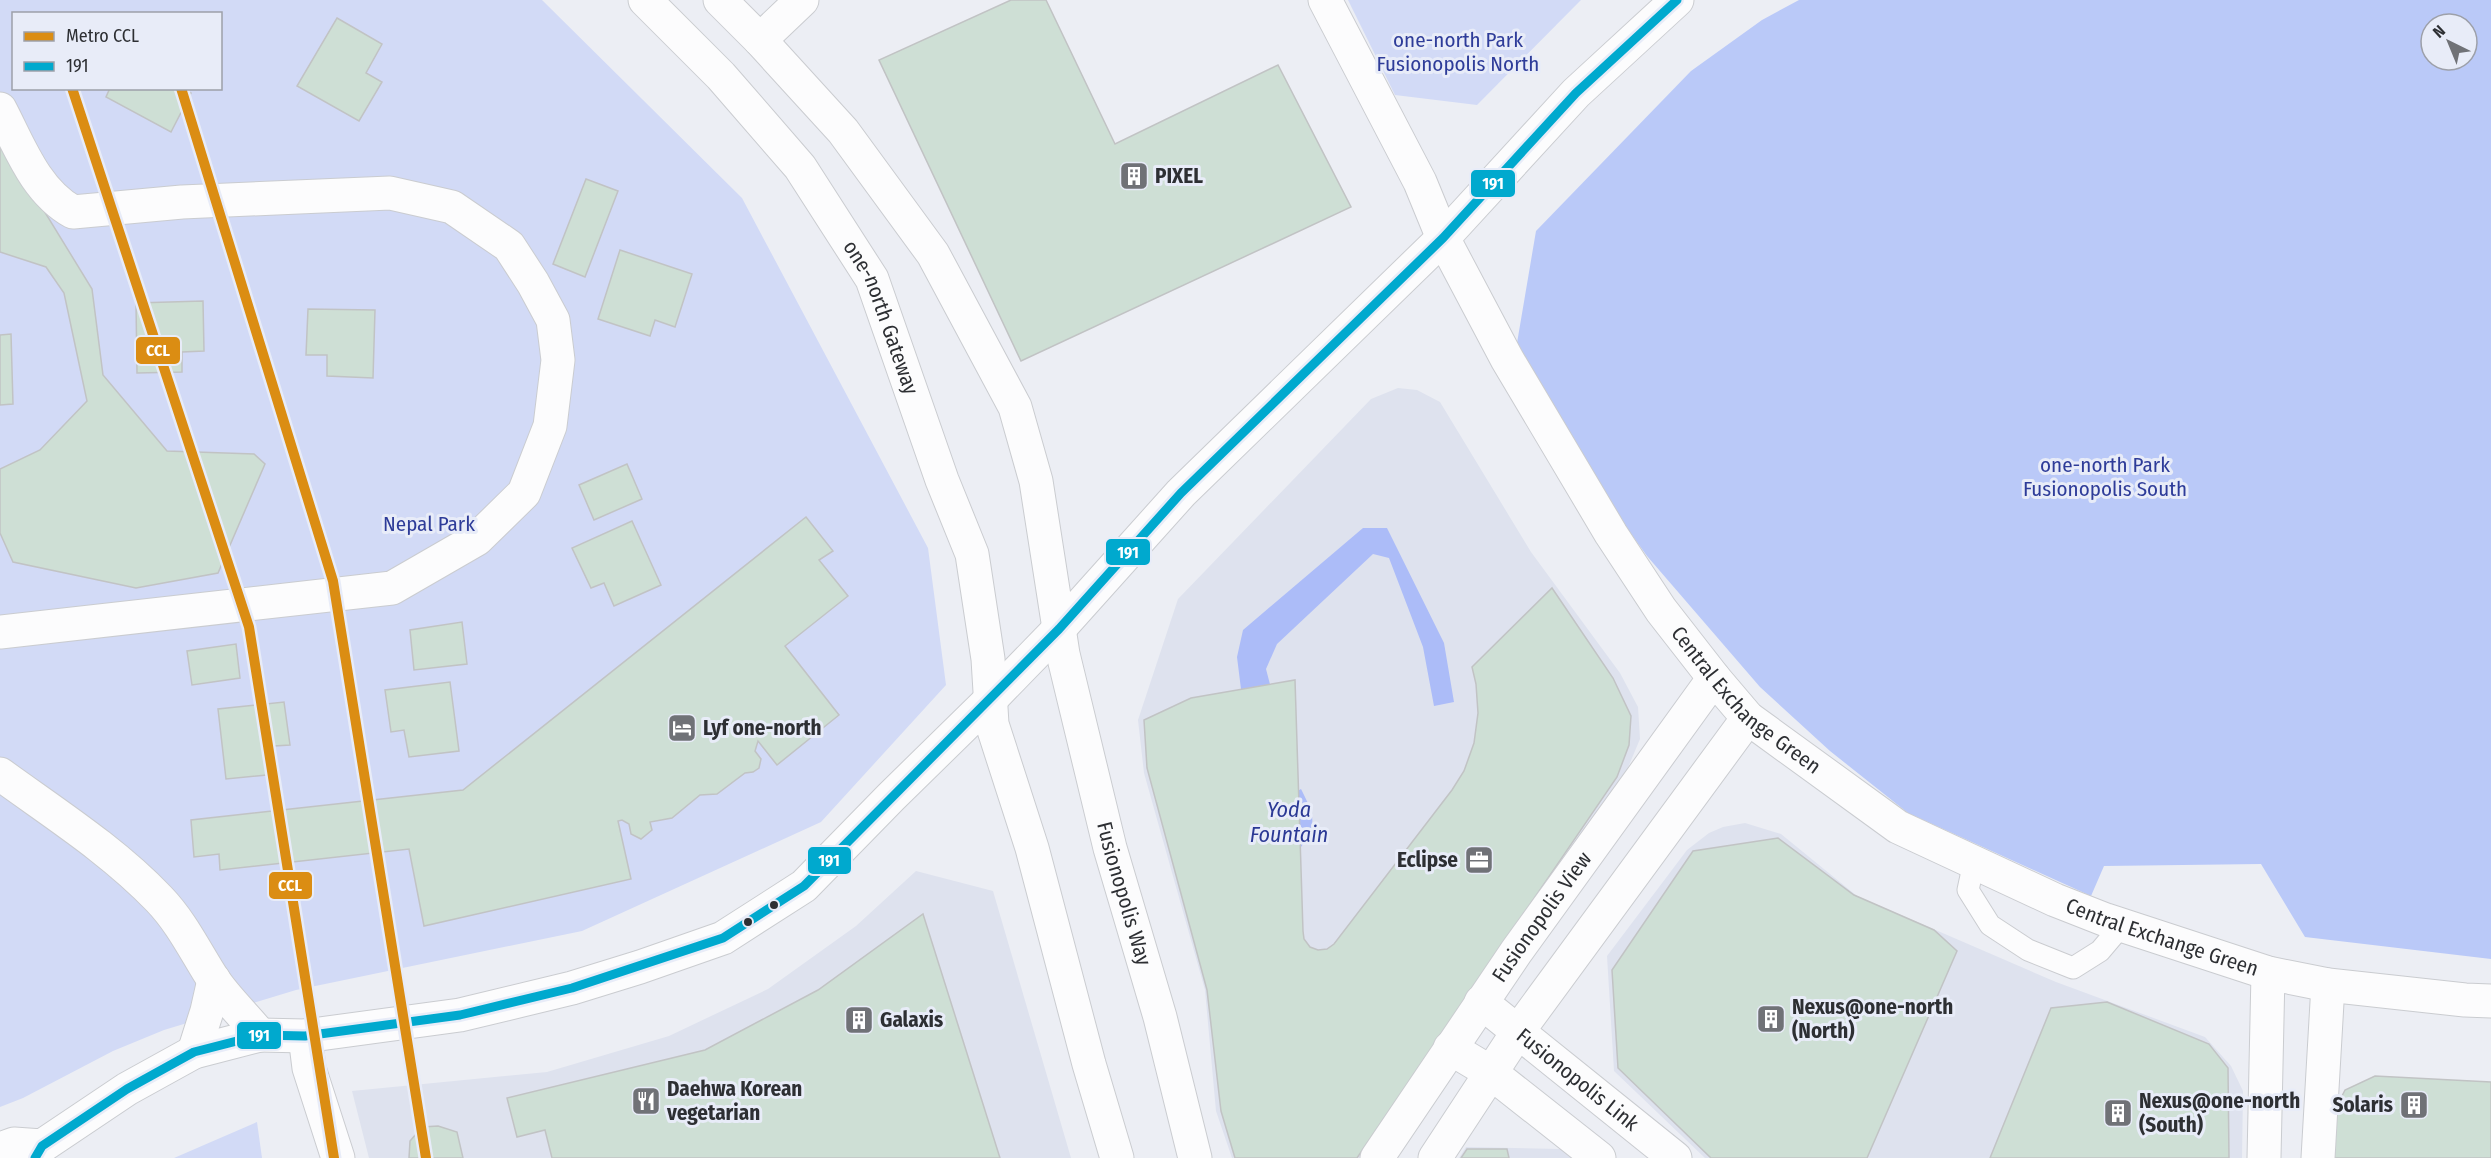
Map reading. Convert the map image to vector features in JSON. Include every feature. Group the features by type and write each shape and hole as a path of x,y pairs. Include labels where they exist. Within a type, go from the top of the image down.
{"street":[{"name":"one-north Gateway","path":"645,0 721,76 800,167 872,279 942,480 972,554 988,659 990,700"},
{"path":"681,36 719,0 760,40 843,131 933,254 1015,407 1036,481 1059,629"},
{"path":"721,76 802,0"},
{"name":"Central Exchange Green","path":"1325,0 1420,182 1443,238 1507,359 1611,534 1661,610 1748,718 1898,828 2055,900 2122,925 2268,973 2328,985 2491,1001"},
{"path":"0,1149 14,1144 38,1152 127,1089 194,1052 260,1035 305,1036 460,1015 572,988 723,938 804,886 1059,629 1181,493 1443,238 1576,93 1677,0"},
{"path":"0,108 40,185 58,204 73,212 193,202 390,193 452,207 509,246 553,320 558,360 550,426 524,493 477,539 392,588 0,632"},
{"name":"Fusionopolis Way","path":"1059,629 1110,848 1160,1017 1195,1158"},
{"name":"Fusionopolis View","path":"1377,1158 1516,952 1714,678"},
{"path":"990,700 993,724 1032,848 1089,1064 1117,1158"},
{"path":"1436,1158 1519,1030 1748,718"},
{"path":"0,774 77,828 133,873 180,924 214,980 260,1035"},
{"path":"2264,1158 2268,973"},
{"path":"194,1052 214,980"},
{"path":"2318,1158 2328,985"},
{"name":"Fusionopolis Link","path":"1481,1002 1519,1030 1675,1158"},
{"path":"305,1036 309,1068 338,1158"},
{"path":"1450,1048 1490,1072 1599,1158"}],"lane":[{"path":"1974,862 1968,890 1974,902 1989,925 2028,950 2073,968 2100,951 2122,925"},
{"path":"1398,1127 1398,1105 1497,960 1516,952"}],"shaded area":[{"path":"1398,388 1417,390 1440,402 1531,552 1620,673 1638,707 1640,739 1624,777 1511,932 1359,1158 1232,1158 1216,1111 1205,990 1144,773 1138,720 1178,599 1371,399"},
{"path":"1745,823 1781,834 1857,896 2056,982 2205,1037 2231,1066 2243,1091 2242,1158 1705,1158 1614,1071 1607,956 1687,850 1709,833 1723,827"},
{"path":"916,871 993,891 1071,1158 369,1158 352,1091 547,1072 669,1036 768,989 856,926"},
{"path":"1466,1147 1561,1149 1573,1158 1459,1158"}],"green space":[{"name":"Nepal Park","path":"0,0 542,0 742,198 928,548 946,685 821,822 582,931 296,990 164,1030 113,1051 23,1098 0,1107"},
{"name":"one-north Park Fusionopolis North","path":"1348,0 1581,0 1477,105 1395,95"},
{"name":"one-north Park Fusionopolis South","path":"1799,0 2491,0 2491,959 2305,937 2261,864 2104,866 2091,896 1908,813 1830,751 1760,687 1647,556 1603,495 1517,343 1536,231 1691,71 1762,20"},
{"path":"257,1122 262,1158 174,1158"}],"water":[{"path":"1363,528 1387,528 1444,643 1454,702 1434,706 1423,647 1389,558 1373,554 1277,644 1266,669 1295,780 1245,721 1237,657 1243,630"},
{"name":"Yoda Fountain","path":"1301,789 1311,812 1310,831 1301,847 1284,848 1264,810"}],"building":[{"name":"PIXEL","path":"1011,0 1046,0 1115,144 1278,65 1351,207 1021,361 879,60"},
{"path":"337,18 382,44 366,73 382,82 359,121 297,86"},
{"path":"109,90 186,90 191,93 171,132 106,97"},
{"path":"0,139 92,289 103,375 167,451 254,454 265,464 218,573 136,588 13,562 0,533 0,469 40,450 87,401 64,293 46,267 0,252"},
{"path":"586,179 618,191 585,277 553,264"},
{"path":"620,250 692,274 675,327 655,320 650,336 598,319"},
{"path":"203,301 204,351 182,352 182,372 137,373 136,303"},
{"path":"308,309 375,310 373,378 327,376 327,355 306,355"},
{"path":"11,334 13,404 0,405 0,335"},
{"path":"627,464 642,499 594,520 579,485"},
{"name":"Lyf one-north","path":"806,517 833,551 819,560 848,596 785,646 839,715 777,765 758,741 755,751 761,759 759,768 745,773 717,794 700,795 672,818 650,822 652,830 641,839 631,834 629,824 622,820 618,821 631,879 424,926 409,849 220,870 219,854 194,857 191,820 463,790"},
{"path":"632,521 661,585 614,606 604,583 591,588 572,548"},
{"name":"Eclipse","path":"1552,588 1613,678 1631,716 1629,745 1617,777 1357,1158 1235,1158 1221,1111 1207,990 1147,768 1144,720 1191,698 1295,680 1303,931 1304,939 1310,947 1318,950 1327,949 1334,944 1452,790 1464,771 1474,743 1478,713 1472,667"},
{"path":"462,622 467,664 414,670 410,630"},
{"path":"236,644 240,678 192,685 187,651"},
{"path":"450,682 459,751 409,757 404,730 391,732 385,690"},
{"path":"284,702 290,745 274,746 277,774 226,779 218,709"},
{"name":"Nexus@one-north (North)","path":"1778,838 1854,895 1934,930 1957,951 1867,1158 1711,1158 1618,1068 1612,970 1693,851"},
{"name":"Galaxis","path":"923,914 1000,1158 552,1158 545,1130 517,1137 507,1098 705,1050 818,990"},
{"name":"Nexus@one-north (South)","path":"2107,1002 2209,1044 2228,1068 2229,1158 1990,1158 2051,1008"},
{"name":"Solaris","path":"2375,1076 2491,1082 2491,1158 2327,1158 2330,1120 2345,1090"},
{"path":"438,1126 457,1132 463,1158 409,1158 410,1141 422,1127"},
{"path":"1467,1149 1507,1149 1509,1158 1461,1158"}],"metro line":[{"name":"CCL","path":"73,90 249,627 334,1158"},
{"name":"CCL","path":"182,90 333,581 426,1158"}],"transit line":[{"name":"191","path":"35,1158 42,1146 127,1089 194,1052 260,1035 305,1036 460,1015 572,988 723,938 804,886 1059,629 1181,493 1443,238 1576,93 1677,0"}],"place":[{"name":"PIXEL","path":"1134,176"},
{"name":"Lyf one-north","path":"682,728"},
{"name":"Eclipse","path":"1479,860"},
{"name":"Nexus@one-north (North)","path":"1771,1019"},
{"name":"Galaxis","path":"859,1020"},
{"name":"Daehwa Korean vegetarian","path":"646,1101"},
{"name":"Solaris","path":"2414,1105"},
{"name":"Nexus@one-north (South)","path":"2118,1113"}]}
